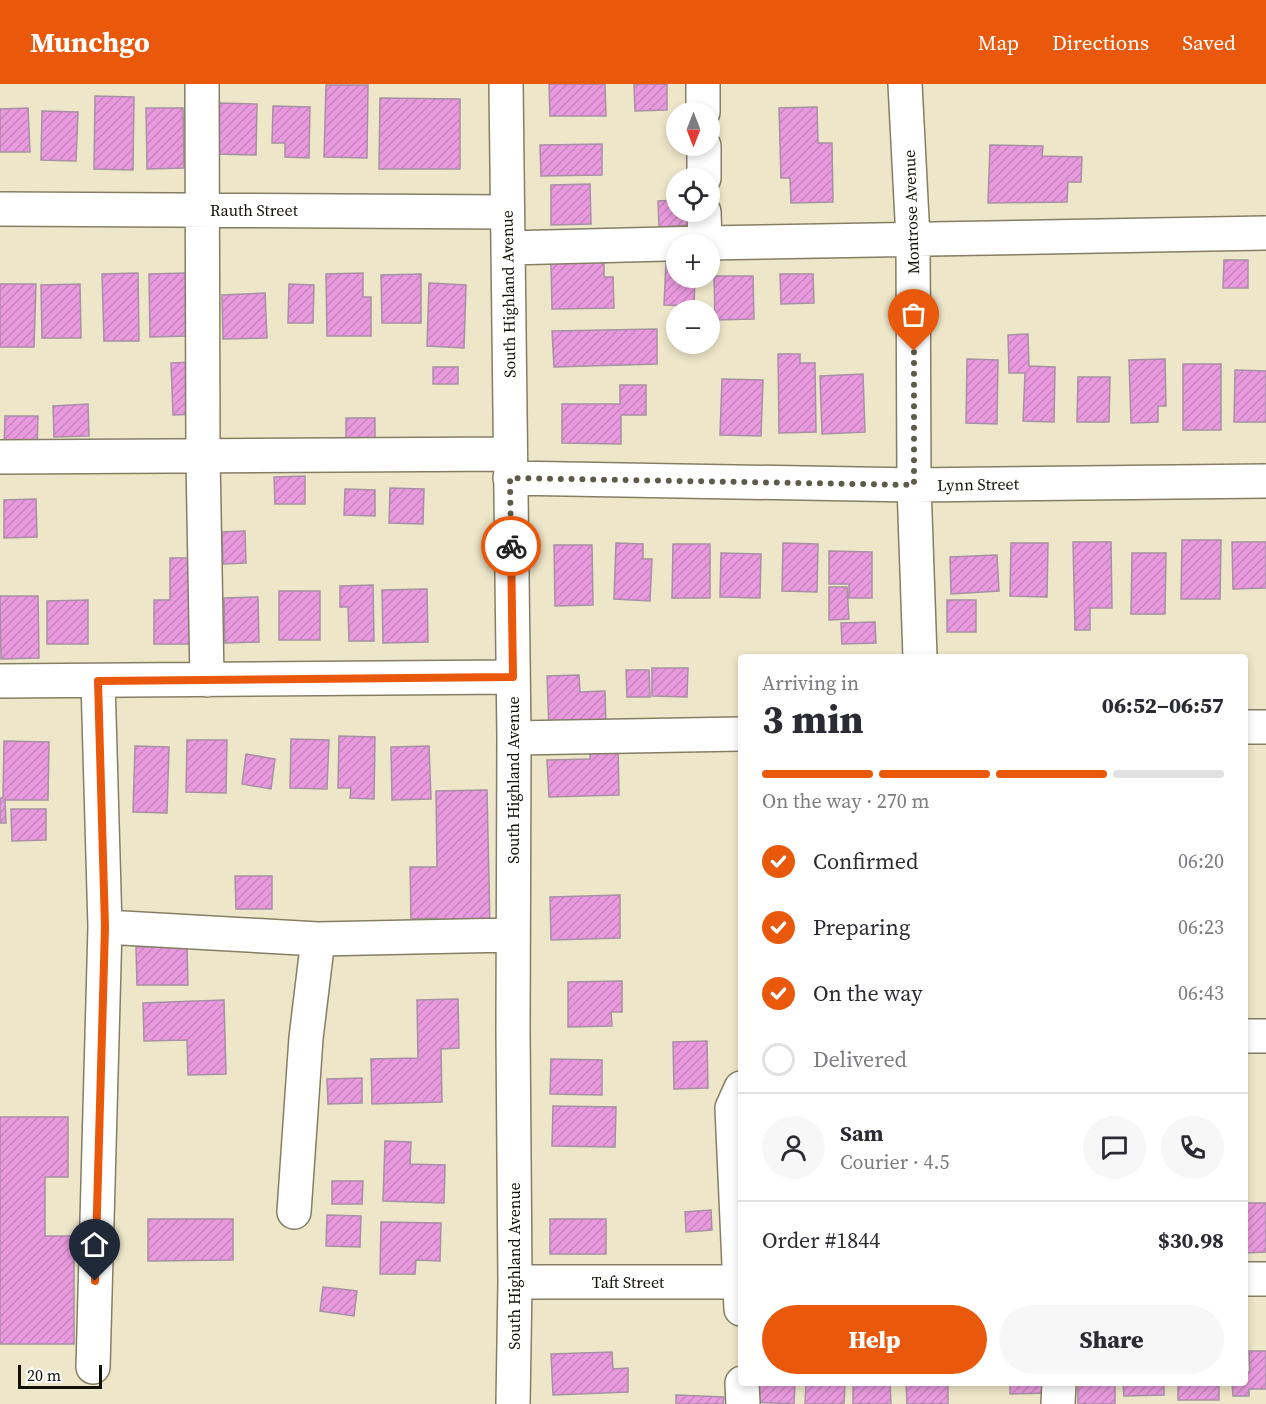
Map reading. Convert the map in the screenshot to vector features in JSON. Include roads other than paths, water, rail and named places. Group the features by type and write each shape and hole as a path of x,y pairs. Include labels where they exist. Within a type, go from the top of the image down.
{"street":[{"path":"202,84 203,457 207,680"},
{"name":"South Highland Avenue","path":"506,84 514,738 515,1282 513,1404"},
{"path":"703,84 703,102"},
{"name":"Montrose Avenue","path":"905,84 913,239 914,485 920,654"},
{"name":"Rauth Street","path":"0,208 507,212"},
{"path":"508,248 705,227 913,239 1266,233"},
{"name":"Lynn Street","path":"0,457 203,457 510,466 914,485 1266,481"},
{"path":"0,681 513,677"},
{"path":"93,1367 93,975 105,927 98,681"},
{"path":"1248,727 1266,727"},
{"path":"514,738 738,734"},
{"path":"105,927 318,939 513,935"},
{"path":"294,1212 306,1038 318,939"},
{"path":"1248,1036 1266,1036"},
{"path":"738,1095 732,1108 738,1224"},
{"path":"1248,1279 1266,1279"},
{"name":"Taft Street","path":"515,1282 738,1282"},
{"path":"742,1386 743,1404"},
{"path":"1058,1404 1059,1386"}]}
